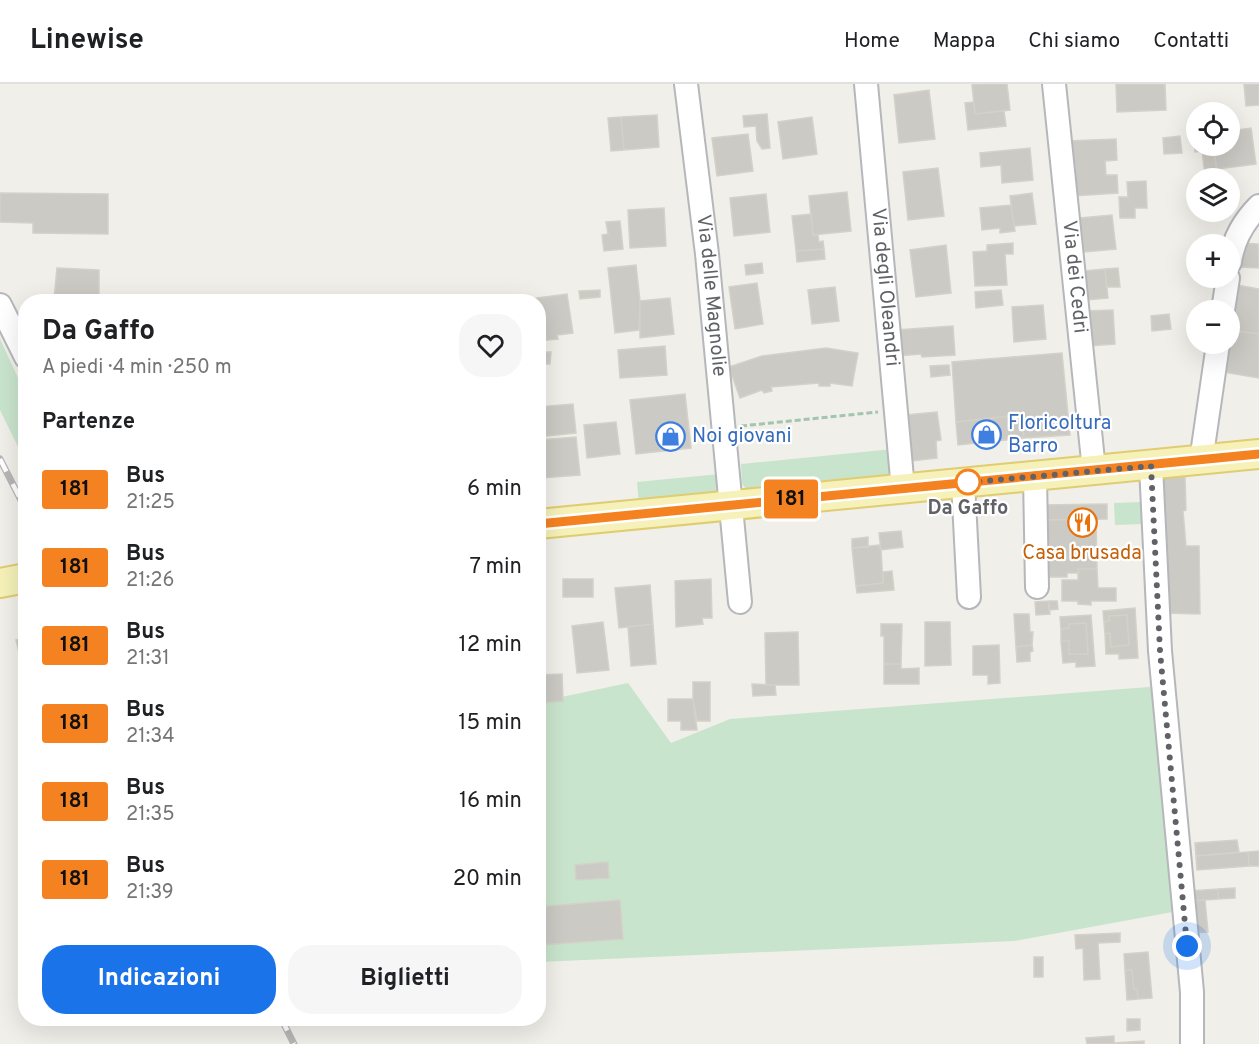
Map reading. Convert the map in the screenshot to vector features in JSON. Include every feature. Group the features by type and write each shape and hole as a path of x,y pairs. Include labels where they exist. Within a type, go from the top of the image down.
{"main road":[{"path":"546,523 1259,454"},
{"path":"0,583 18,580"}],"street":[{"name":"Via delle Magnolie","path":"686,84 707,254 740,602"},
{"name":"Via degli Oleandri","path":"866,84 903,489"},
{"name":"Via dei Cedri","path":"1054,84 1094,470"},
{"path":"1238,234 1248,217 1259,206"},
{"path":"0,304 18,341"},
{"path":"1201,461 1217,354"},
{"path":"1151,466 1160,651 1191,992 1192,1044"},
{"path":"1035,476 1037,587"},
{"path":"963,483 969,597"}],"path":[{"path":"723,428 888,411"}],"green space":[{"path":"0,339 18,378 18,447 0,410"},
{"path":"893,449 894,470 886,483 753,496 742,484 741,464"},
{"path":"720,474 721,500 639,506 637,482"},
{"path":"1141,502 1143,524 1115,525 1114,503"},
{"path":"628,683 671,743 730,719 1162,686 1178,911 1014,941 546,962 546,700"}],"building":[{"path":"1007,84 1010,110 975,114 972,85"},
{"path":"1116,84 1165,84 1166,110 1117,112"},
{"path":"1244,84 1259,84 1259,105 1246,106"},
{"path":"929,90 935,139 899,143 894,95"},
{"path":"974,102 975,114 1004,111 1006,126 968,130 965,103"},
{"path":"767,114 770,148 762,149 757,141 756,126 744,127 743,116"},
{"path":"657,115 659,147 624,150 621,117"},
{"path":"621,117 624,150 611,151 608,118"},
{"path":"812,117 817,154 783,159 778,122"},
{"path":"1251,128 1256,164 1217,168 1215,156 1240,156 1240,130"},
{"path":"748,134 753,171 717,176 712,138"},
{"path":"1180,136 1182,153 1164,154 1163,138"},
{"path":"1116,139 1117,160 1105,161 1106,175 1117,175 1118,193 1073,196 1072,174 1076,174 1075,164 1070,164 1068,141"},
{"path":"1030,148 1033,180 1002,183 1001,165 981,167 980,153"},
{"path":"1203,156 1214,156 1216,168 1204,168"},
{"path":"938,168 944,216 908,220 903,172"},
{"path":"1146,181 1147,208 1135,208 1135,218 1120,218 1119,197 1128,197 1127,182"},
{"path":"847,192 851,231 813,235 809,196"},
{"path":"0,193 108,194 108,234 33,233 33,223 0,222"},
{"path":"1032,193 1036,224 1014,226 1010,196"},
{"path":"766,194 770,232 734,236 730,198"},
{"path":"1011,205 1015,231 1000,233 1000,228 982,230 980,208"},
{"path":"664,208 666,246 630,248 628,210"},
{"path":"811,214 813,235 818,235 819,242 823,241 824,249 796,251 792,216"},
{"path":"1112,215 1116,249 1084,252 1080,218"},
{"path":"620,221 623,249 604,251 602,235 608,234 606,222"},
{"path":"1013,243 1013,254 1005,254 1007,285 975,286 973,252 987,251 987,245"},
{"path":"1241,243 1258,244 1259,268 1240,267"},
{"path":"946,245 951,293 916,297 910,250"},
{"path":"824,249 825,259 797,262 796,251"},
{"path":"762,263 763,273 746,275 745,265"},
{"path":"636,265 640,301 639,330 615,333 608,268"},
{"path":"57,268 99,270 99,294 54,294"},
{"path":"1118,268 1120,287 1107,287 1105,269"},
{"path":"1105,269 1108,298 1086,300 1084,271"},
{"path":"757,283 763,324 735,329 729,287"},
{"path":"1240,286 1259,289 1259,334 1240,331 1240,300 1231,300 1231,288 1240,288"},
{"path":"835,287 839,321 812,324 808,290"},
{"path":"600,290 600,297 580,299 579,291"},
{"path":"1001,290 1003,305 976,308 975,292"},
{"path":"567,294 573,333 557,335 558,339 546,340 546,297"},
{"path":"670,298 674,334 640,338 640,301"},
{"path":"1043,305 1046,339 1014,342 1012,307"},
{"path":"1113,310 1115,344 1088,346 1086,311"},
{"path":"1169,314 1171,329 1152,331 1151,316"},
{"path":"953,326 955,355 898,356 896,330"},
{"path":"1240,331 1259,334 1259,378 1217,371 1220,354 1240,354"},
{"path":"665,346 667,375 620,378 618,350"},
{"path":"826,348 858,353 852,386 830,383 830,386 819,386 819,383 771,387 772,391 764,393 762,390 740,398 729,367 762,356"},
{"path":"546,352 551,352 550,364 546,364"},
{"path":"1062,353 1070,435 1024,438 1021,415 956,422 952,362"},
{"path":"949,365 950,375 931,377 930,366"},
{"path":"685,394 691,448 636,454 630,400"},
{"path":"573,404 576,433 546,436 546,406"},
{"path":"937,412 941,440 936,441 937,458 911,461 906,415"},
{"path":"1021,415 1024,438 958,445 956,422"},
{"path":"616,422 620,454 587,458 584,425"},
{"path":"576,437 580,475 546,478 546,439"},
{"path":"1157,477 1185,477 1186,510 1183,511 1186,546 1199,546 1200,614 1164,613"},
{"path":"1107,504 1107,519 1044,520 1043,505"},
{"path":"1096,519 1097,569 1078,569 1079,573 1067,573 1067,577 1046,577 1044,520"},
{"path":"901,531 903,547 881,550 879,533"},
{"path":"868,537 868,547 852,548 852,539"},
{"path":"879,545 883,583 856,586 852,548"},
{"path":"1078,569 1097,569 1098,588 1116,588 1116,601 1091,601 1091,605 1078,604 1078,601 1062,601 1062,580 1078,580"},
{"path":"892,571 894,590 857,593 856,586 883,583 883,572"},
{"path":"563,579 593,579 593,597 563,597"},
{"path":"711,579 712,618 702,618 703,624 676,627 675,581"},
{"path":"650,585 653,624 619,628 615,588"},
{"path":"1049,601 1057,601 1058,609 1049,610"},
{"path":"1049,601 1050,614 1036,615 1035,602"},
{"path":"1135,608 1138,658 1119,659 1119,654 1106,654 1105,634 1110,633 1111,647 1129,645 1127,615 1109,616 1109,621 1104,622 1103,611"},
{"path":"1014,614 1029,614 1030,632 1033,632 1032,645 1016,647"},
{"path":"1091,615 1095,666 1076,667 1076,662 1063,663 1061,641 1069,641 1069,654 1088,654 1086,623 1069,624 1069,628 1061,629 1060,617"},
{"path":"1127,615 1129,645 1111,647 1110,633 1105,634 1104,622 1109,621 1109,616"},
{"path":"603,622 609,670 577,673 572,626"},
{"path":"925,622 950,622 951,665 925,666"},
{"path":"1086,623 1088,654 1069,654 1069,641 1061,641 1061,629 1069,628 1069,624"},
{"path":"653,624 656,664 631,666 628,627"},
{"path":"881,624 902,624 901,664 884,664 884,636 881,636"},
{"path":"798,632 799,685 766,685 765,633"},
{"path":"999,645 1000,683 988,684 988,675 973,675 973,646"},
{"path":"1032,645 1030,661 1017,662 1016,647"},
{"path":"884,664 901,664 901,669 919,668 919,684 884,684"},
{"path":"562,674 563,701 546,702 546,675"},
{"path":"693,682 710,682 710,721 697,721"},
{"path":"752,684 775,685 776,695 753,696"},
{"path":"668,699 693,699 697,730 681,730 681,721 668,721"},
{"path":"1237,840 1239,852 1196,856 1195,843"},
{"path":"1259,851 1259,866 1249,866 1248,852"},
{"path":"1248,852 1249,866 1197,870 1196,856"},
{"path":"608,862 609,878 576,880 575,865"},
{"path":"1235,888 1235,898 1218,899 1218,889"},
{"path":"1218,889 1218,899 1191,901 1190,891"},
{"path":"620,900 623,939 546,945 546,906"},
{"path":"1205,900 1208,932 1193,933 1191,901"},
{"path":"1120,933 1120,942 1098,943 1100,979 1084,980 1083,948 1076,949 1075,935"},
{"path":"1148,952 1152,998 1138,999 1137,989 1134,989 1132,970 1125,970 1124,954"},
{"path":"1034,957 1043,957 1043,977 1034,977"},
{"path":"1125,970 1132,970 1134,989 1137,989 1138,999 1127,1000"},
{"path":"1127,1019 1140,1019 1140,1030 1127,1031"},
{"path":"1114,1036 1114,1043 1144,1041 1144,1044 1087,1044 1086,1038"}],"railway":[{"path":"0,459 18,494"},
{"path":"285,1026 294,1044"}],"bus line":[{"name":"181","path":"546,523 1259,454"}],"place":[{"name":"Floricoltura Barro","path":"987,435"},
{"name":"Noi giovani","path":"671,437"},
{"name":"Da Gaffo","path":"968,482"},
{"name":"Casa brusada","path":"1082,523"}],"route":[{"path":"968,482 963,483 1151,466 1160,651 1187,946"}]}
